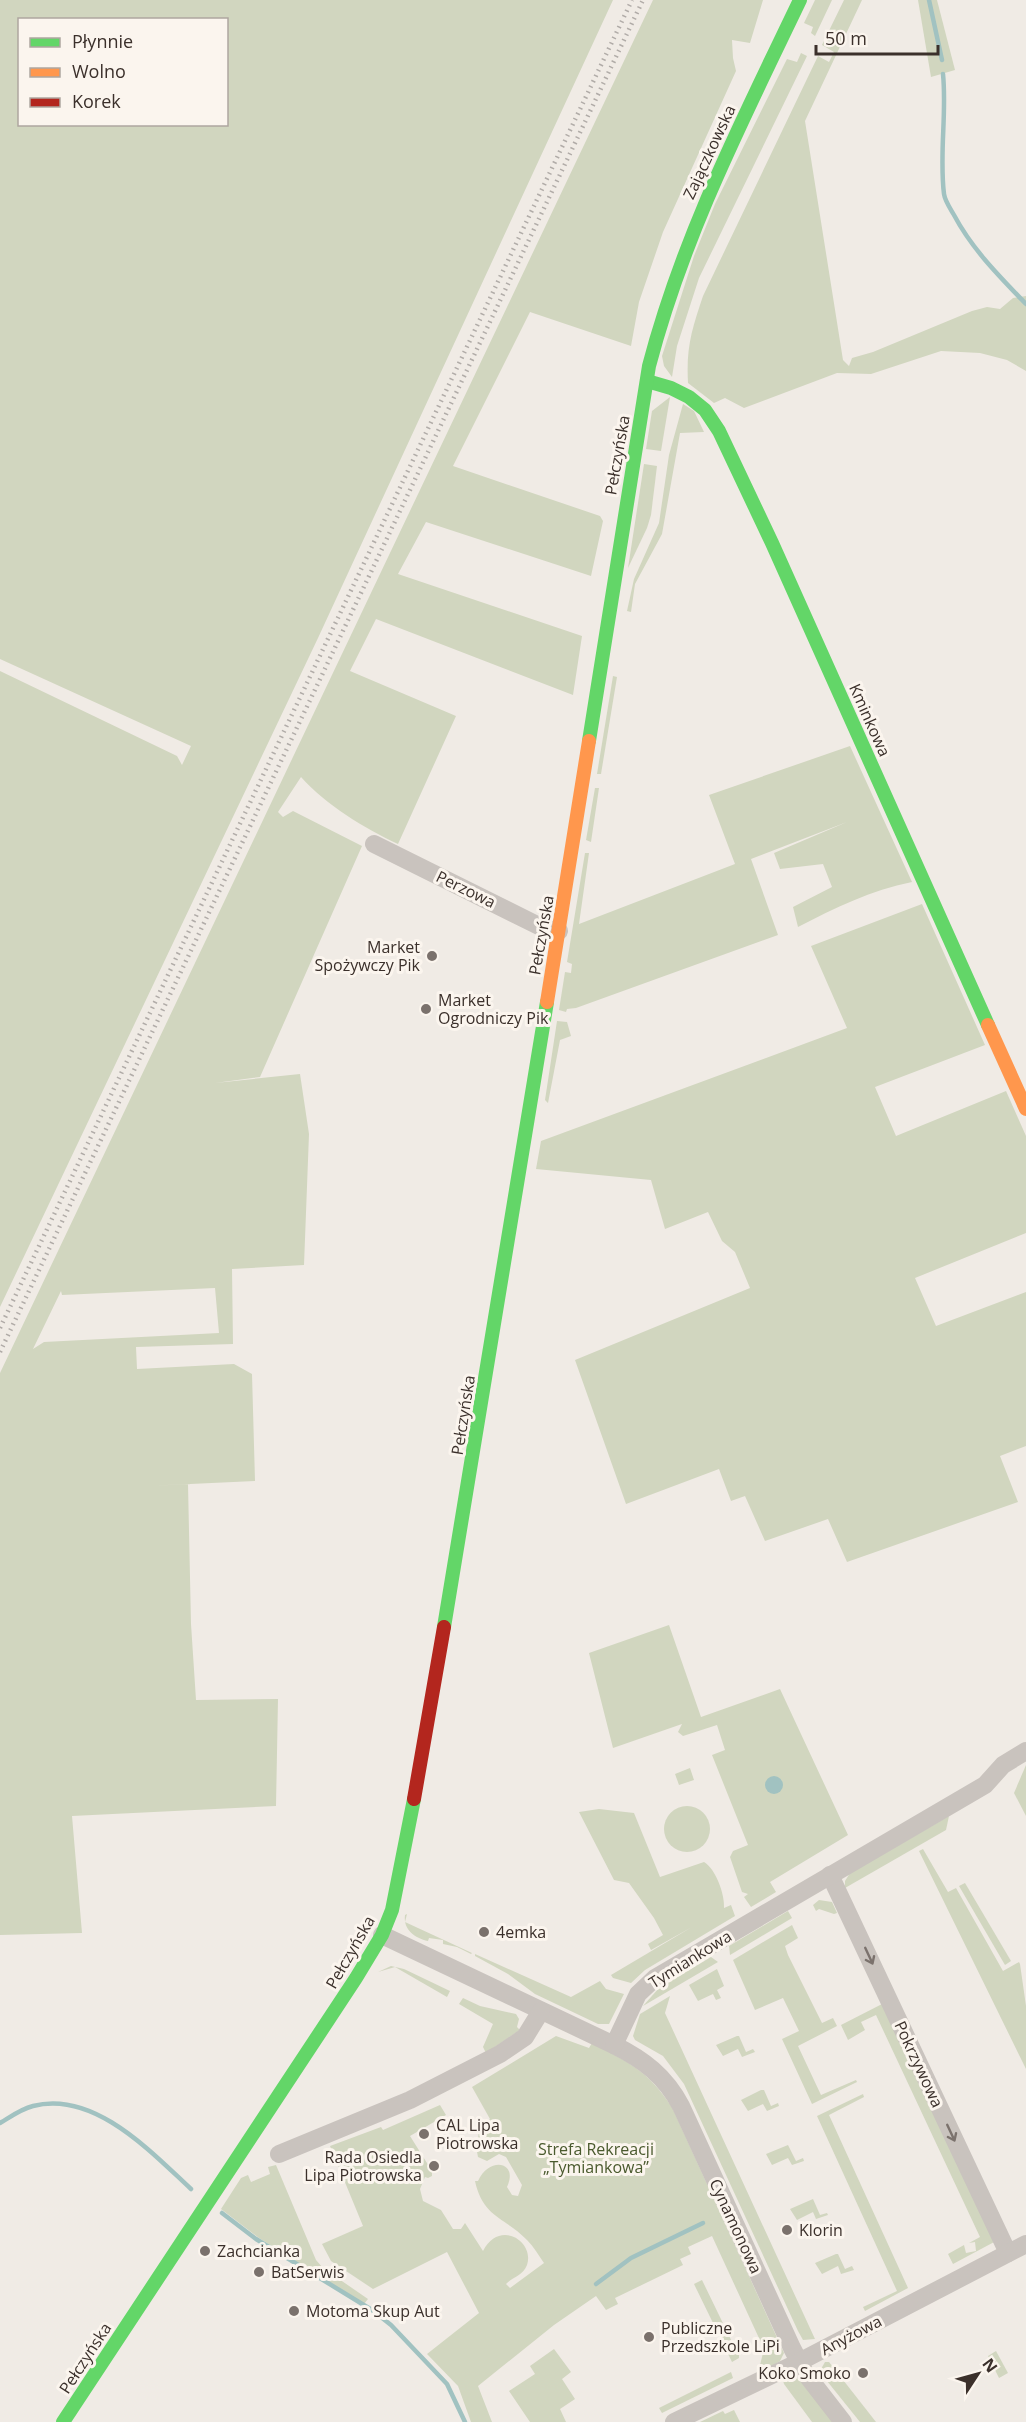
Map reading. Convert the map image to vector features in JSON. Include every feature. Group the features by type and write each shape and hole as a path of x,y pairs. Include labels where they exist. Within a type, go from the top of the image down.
{"main road":[{"name":"Zajączkowska","path":"659,322 682,252 707,193 800,0"},
{"name":"Pełczyńska","path":"63,2422 356,1978 382,1935 392,1910 407,1839 464,1513 647,381 659,322"},
{"name":"Kminkowa","path":"647,381 677,389 694,399 710,415 719,431 777,554 1026,1109"}],"street":[{"name":"Perzowa","path":"374,844 545,928 559,931"},
{"name":"Tymiankowa","path":"614,2045 638,1994 647,1984 985,1785 1004,1765 1026,1751"},
{"name":"Pokrzywowa","path":"830,1875 1008,2253"},
{"path":"382,1935 614,2045"},
{"path":"279,2154 410,2100 500,2054 528,2034 541,2011"},
{"name":"Cynamonowa","path":"614,2045 655,2070 676,2097 799,2362 843,2422"},
{"name":"Anyżowa","path":"674,2422 799,2362 1026,2244"}],"green space":[{"path":"0,0 613,0 318,638 0,1307 0,671 177,756 182,765 191,746 0,659"},
{"path":"653,0 763,0 750,43 732,40 736,71 663,232 639,302 631,346 530,312 453,466 600,516 603,521 591,576 426,522 398,574 582,636 573,695 376,619 350,671 456,716 398,844 346,815 301,777 278,812 283,817 293,811 362,846 260,1077 215,1083 300,1074 309,1134 304,1265 232,1269 233,1344 136,1347 137,1369 234,1364 252,1374 255,1481 188,1484 191,1624 196,1700 278,1699 276,1806 72,1816 82,1933 0,1935 0,1373","holes":["215,1288 219,1333 44,1342 33,1349 61,1291 62,1295"]},
{"path":"815,0 832,0 815,36 811,33 813,27 804,23"},
{"path":"844,0 862,0 805,121 843,360 849,366 852,358 873,352 972,311 987,307 1000,309 1013,298 1026,296 1026,371 1007,360 980,353 941,351 871,374 837,373 744,408 725,398 714,403 688,383 689,348 699,308 818,56 829,62 834,52 822,45"},
{"path":"918,0 937,0 955,70 931,77"},
{"path":"801,53 807,56 699,278 677,346 672,377 664,366 662,356 694,256 715,204 787,59 797,62"},
{"path":"670,397 661,451 646,449 652,411"},
{"path":"683,404 694,411 704,432 680,433 662,534 635,584 631,612 627,611 634,579 659,523 669,455"},
{"path":"644,464 657,466 651,515 628,568"},
{"path":"613,676 617,677 601,774 597,774"},
{"path":"850,746 912,882 868,895 798,927 793,907 832,887 823,864 780,869 774,853 847,822 751,859 778,935 576,1008 567,1009 566,1012 559,1010 565,972 571,973 572,964 567,962 585,853 589,853 579,924 735,864 709,795"},
{"path":"595,788 599,788 591,842 586,840"},
{"path":"922,904 985,1045 875,1087 896,1136 1006,1091 1026,1136 1026,1233 915,1278 936,1326 1026,1292 1026,1446 1000,1456 1018,1502 847,1562 828,1519 765,1541 745,1496 731,1501 719,1469 626,1504 575,1360 750,1288 735,1252 722,1241 708,1212 665,1229 651,1180 536,1169 541,1141 847,1028 811,946"},
{"path":"557,1021 567,1022 571,1036 560,1040 548,1103 545,1100"},
{"path":"669,1625 701,1717 780,1689 848,1835 770,1882 776,1892 751,1907 744,1897 748,1894 742,1892 730,1857 733,1851 748,1845 712,1755 725,1750 717,1725 683,1736 678,1732 682,1724 613,1748 589,1653"},
{"path":"1026,1765 1026,1816 1014,1793"},
{"path":"690,1768 694,1780 679,1785 675,1774"},
{"path":"687,1806 696,1807 704,1812 709,1820 709,1838 704,1846 696,1851 687,1852 678,1851 670,1846 665,1838 664,1829 665,1820 670,1812 678,1807"},
{"path":"599,1809 634,1813 660,1877 704,1862 708,1865 719,1883 724,1908 731,1905 735,1916 645,1970 631,1983 613,1978 611,1975 692,1927 651,1950 648,1944 663,1935 629,1883 614,1880 579,1812"},
{"path":"949,1816 946,1830 845,1888 845,1881 850,1873"},
{"path":"923,1849 948,1892 956,1888 1003,1971 1019,1962 1020,1964 1026,2006 1026,2069 919,1851"},
{"path":"965,1883 1011,1961 1005,1965 959,1886"},
{"path":"819,1900 832,1902 837,1913 819,1909 816,1911 813,1905"},
{"path":"788,1911 792,1918 730,1955 729,1946"},
{"path":"405,1922 472,1953 443,1944 443,1940 429,1938 428,1941 419,1938 408,1929"},
{"path":"792,1925 798,1938 785,1946 788,1955 822,2023 833,2018 837,2026 798,2046 821,2095 856,2080 857,2082 812,2104 782,2039 799,2031 783,1998 755,2010 733,1960"},
{"path":"475,1954 571,1997 600,1981 606,1989 624,1994 609,2024 598,2024 535,1994"},
{"path":"711,1957 718,1962 643,2006 659,1988"},
{"path":"391,1966 404,1969 450,1991 447,1997 395,1967 378,1972"},
{"path":"717,1969 724,1986 717,1990 721,1998 716,2000 713,1994 698,2001 689,1985"},
{"path":"670,1996 665,2013 815,2339 803,2340 798,2331 684,2084 663,2056 635,2040 633,2036 640,2014"},
{"path":"463,1998 480,2006 516,2014 519,2019 517,2027 520,2030 486,2053 483,2047 493,2024 459,2004"},
{"path":"884,2003 996,2241 953,2264 948,2254 964,2245 966,2253 976,2251 975,2242 969,2243 980,2237 876,2015 861,2022 865,2030 848,2040 841,2025"},
{"name":"Strefa Rekreacji „Tymiankowa”","path":"556,2036 589,2048 592,2043 637,2069 663,2094 672,2107 784,2353 780,2361 767,2369 760,2365 764,2349 712,2236 688,2247 691,2254 680,2259 683,2265 615,2298 618,2304 606,2310 596,2296 554,2325 478,2386 492,2422 471,2422 458,2386 427,2354 479,2313 447,2252 373,2289 331,2261 322,2244 363,2226 330,2146 381,2127 383,2130 440,2105 446,2115 410,2136 432,2171 432,2176 425,2177 420,2189 423,2201 441,2210 453,2229 461,2229 465,2223 483,2251 490,2241 498,2236 514,2237 521,2242 526,2248 527,2265 523,2272 506,2284 510,2288 544,2263 519,2232 496,2216 483,2203 475,2181 478,2181 483,2173 495,2165 506,2167 509,2172 507,2187 512,2195 518,2196 522,2185 506,2157 499,2154 487,2161 478,2157 475,2141 478,2139 479,2131 476,2123 490,2119 472,2087"},
{"path":"737,2036 746,2052 753,2049 755,2052 742,2057 738,2049 723,2056 716,2045"},
{"path":"764,2090 771,2106 778,2103 779,2106 767,2111 763,2104 748,2111 741,2100"},
{"path":"863,2094 864,2097 829,2115 908,2288 865,2311 863,2307 897,2291 817,2116"},
{"path":"788,2145 796,2161 803,2158 804,2161 792,2165 788,2158 772,2165 766,2154"},
{"path":"276,2165 316,2260 323,2268 368,2299 364,2304 259,2238 221,2209 241,2178 248,2175 251,2182 270,2174 268,2167"},
{"path":"813,2199 820,2215 827,2213 828,2215 816,2219 813,2212 797,2220 790,2209"},
{"path":"836,2254 845,2269 852,2266 854,2270 841,2274 838,2266 822,2274 815,2263"},
{"path":"702,2280 734,2346 737,2345 739,2358 732,2362 694,2284"},
{"path":"554,2349 571,2372 562,2379 575,2399 560,2409 566,2422 530,2422 509,2391 535,2374 530,2366"},
{"path":"996,2351 1008,2373 999,2378 988,2356"},
{"path":"825,2362 829,2362 876,2422 860,2422 823,2376 821,2369"},
{"path":"731,2372 733,2378 662,2413 659,2408"},
{"path":"790,2375 799,2379 834,2422 812,2422 784,2384 782,2377"},
{"path":"734,2410 740,2422 700,2422 723,2411 725,2414"}],"water":[{"path":"770,1776 778,1776 783,1781 781,1792 770,1794 765,1789 765,1781"}],"waterway":[{"path":"929,0 942,60"},
{"path":"943,74 942,164 945,199 978,251 1026,304"},
{"path":"0,2123 33,2106 56,2103 78,2107 99,2115 140,2142 191,2189"},
{"path":"222,2213 256,2239 372,2310 391,2325 447,2384 465,2422"},
{"path":"596,2284 631,2258 703,2223"}],"railway":[{"path":"0,1328 632,0"},
{"path":"0,1352 643,0"}],"traffic: fast":[{"path":"589,741 649,366 663,318 696,225 800,0"},
{"path":"647,381 671,388 689,397 705,410 719,431 772,543 988,1025"},
{"path":"444,1627 547,1002"},
{"path":"63,2422 356,1978 382,1935 392,1910 414,1799"}],"traffic: slow":[{"path":"547,1002 589,741"},
{"path":"988,1025 1026,1109"}],"traffic: jam":[{"path":"414,1799 444,1627"}],"place":[{"name":"Market Spożywczy Pik","path":"432,956"},
{"name":"Market Ogrodniczy Pik","path":"426,1009"},
{"name":"4emka","path":"484,1932"},
{"name":"CAL Lipa Piotrowska","path":"424,2134"},
{"name":"Rada Osiedla Lipa Piotrowska","path":"434,2166"},
{"name":"Klorin","path":"787,2230"},
{"name":"Zachcianka","path":"205,2251"},
{"name":"BatSerwis","path":"259,2272"},
{"name":"Motoma Skup Aut","path":"294,2311"},
{"name":"Publiczne Przedszkole LiPi","path":"649,2337"},
{"name":"Koko Smoko","path":"863,2373"}]}
